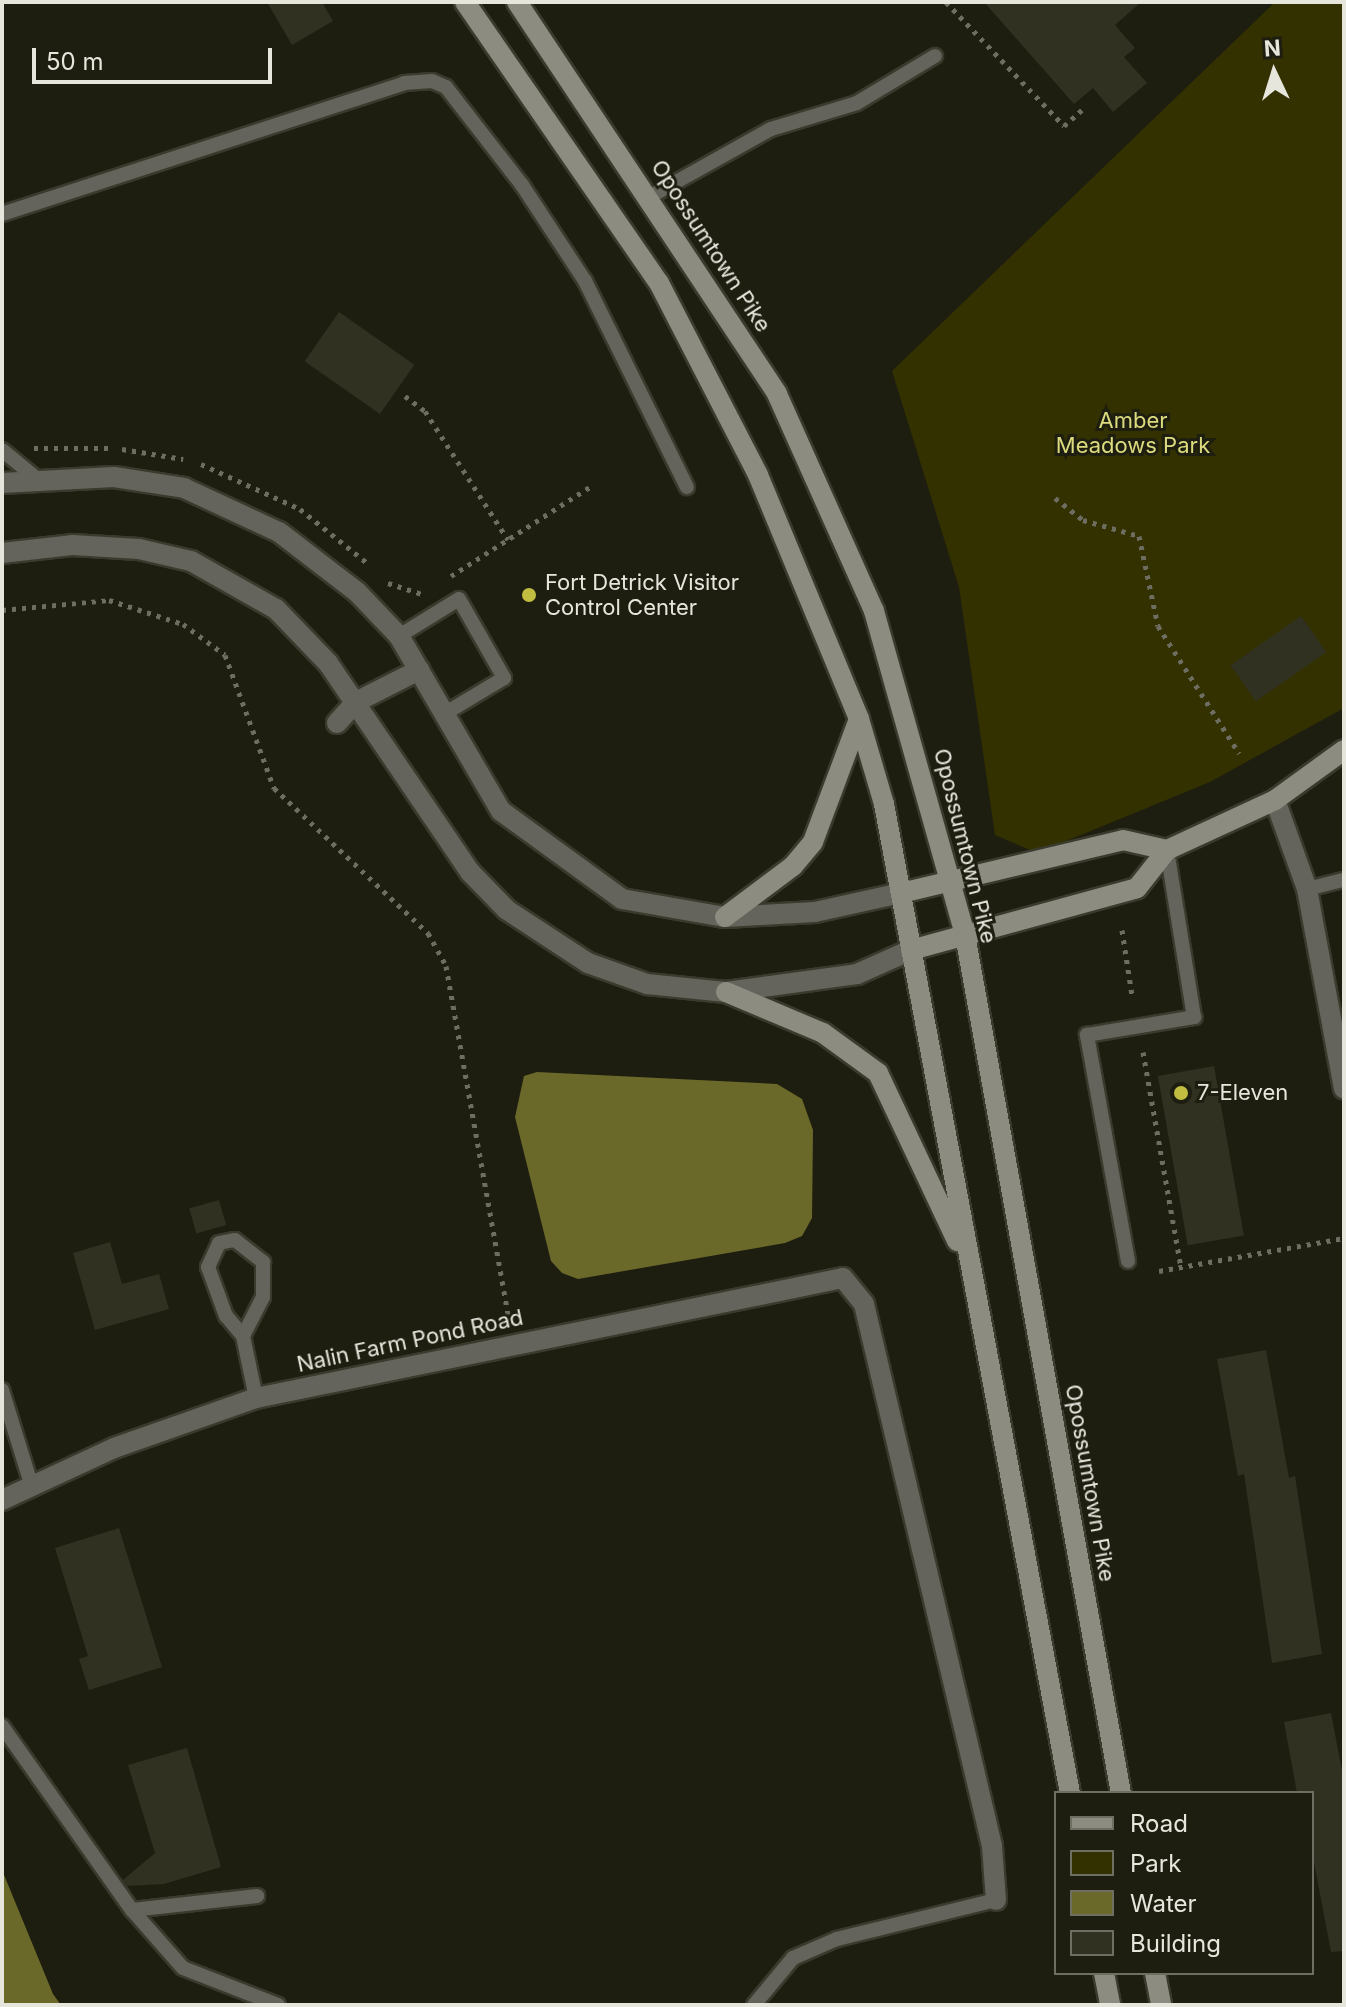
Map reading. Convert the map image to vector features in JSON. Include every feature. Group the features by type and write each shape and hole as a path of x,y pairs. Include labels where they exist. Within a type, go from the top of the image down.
{"main road":[{"path":"465,2 659,283 758,475 859,719 901,893 1070,1791"},
{"name":"Opossumtown Pike","path":"517,2 651,196 777,394 841,527 874,611 965,935 1121,1791"},
{"path":"725,917 793,866 813,842 859,719"},
{"path":"911,950 1137,888 1167,850 1275,800 1344,750"},
{"path":"901,893 949,878 1123,840 1167,850"},
{"path":"726,992 823,1033 878,1073 971,1273"},
{"path":"1104,1975 1110,2005"},
{"path":"1155,1975 1161,2005"}],"street":[{"path":"2,483 36,478 114,477 184,488 239,507 357,592 399,636 501,811 582,876 622,899 725,917 815,912 901,893"},
{"path":"2,553 72,545 191,561 237,581 286,617 356,702 436,833 507,910 588,963 647,984 726,992 857,974 911,950"},
{"path":"337,723 356,702 419,670"},
{"path":"1275,800 1307,889 1344,1089"},
{"name":"Nalin Farm Pond Road","path":"2,1500 154,1432 256,1398 843,1278 864,1304 992,1846 996,1900"}],"lane":[{"path":"651,196 771,129 857,103 935,56"},
{"path":"2,214 404,83 432,81 446,87 522,185 585,281 687,487"},
{"path":"4,451 36,478"},
{"path":"399,636 459,599 504,678 444,714"},
{"path":"1128,1261 1087,1035 1194,1017 1167,850"},
{"path":"1307,889 1344,880"},
{"path":"243,1336 263,1297 263,1262 235,1240 219,1243 208,1267 226,1316 243,1336 256,1398"},
{"path":"2,1390 32,1487"},
{"path":"2,1726 132,1910 183,1968 278,2005"},
{"path":"132,1910 257,1896"},
{"path":"754,2005 793,1958 837,1939 996,1900"}],"path":[{"path":"946,2 1064,126 1082,110"},
{"path":"405,396 425,411 508,540"},
{"path":"4,451 102,447 207,466 300,509 372,568"},
{"path":"444,581 591,486"},
{"path":"1055,498 1083,520 1139,536 1158,626 1239,753"},
{"path":"383,578 409,595 431,589"},
{"path":"2,610 109,600 183,624 216,648 237,676 274,788 428,933 446,966 514,1345"},
{"path":"1122,930 1132,995"},
{"path":"1143,1052 1181,1267"},
{"path":"1159,1271 1344,1238"}],"green space":[{"name":"Amber Meadows Park","path":"1275,2 1344,2 1344,708 1210,782 1037,853 995,835 959,587 892,371"}],"water":[{"path":"537,1072 777,1084 802,1099 813,1130 812,1218 802,1236 785,1243 578,1279 562,1273 551,1261 515,1117 524,1076"},
{"path":"2,1870 53,1994 61,2005 2,2005"}],"building":[{"path":"267,2 322,2 333,21 292,45"},
{"path":"984,2 1141,2 1115,25 1135,48 1124,57 1147,83 1113,112 1093,88 1074,104"},
{"path":"339,312 414,365 380,414 305,361"},
{"path":"1301,616 1326,652 1256,701 1231,665"},
{"path":"1214,1066 1244,1235 1188,1245 1158,1076"},
{"path":"219,1200 226,1225 196,1234 189,1209"},
{"path":"110,1242 122,1284 159,1274 169,1309 95,1330 73,1253"},
{"path":"1266,1350 1289,1478 1295,1476 1322,1654 1272,1663 1244,1474 1238,1476 1217,1359"},
{"path":"119,1528 162,1667 89,1690 79,1659 88,1656 55,1548"},
{"path":"1331,1713 1344,1781 1344,1951 1331,1952 1314,1862 1314,1791 1297,1791 1284,1722"},
{"path":"187,1748 221,1867 164,1884 127,1886 123,1880 155,1853 128,1765"}],"place":[{"name":"Fort Detrick Visitor Control Center","path":"529,595"},
{"name":"7-Eleven","path":"1181,1093"}]}
